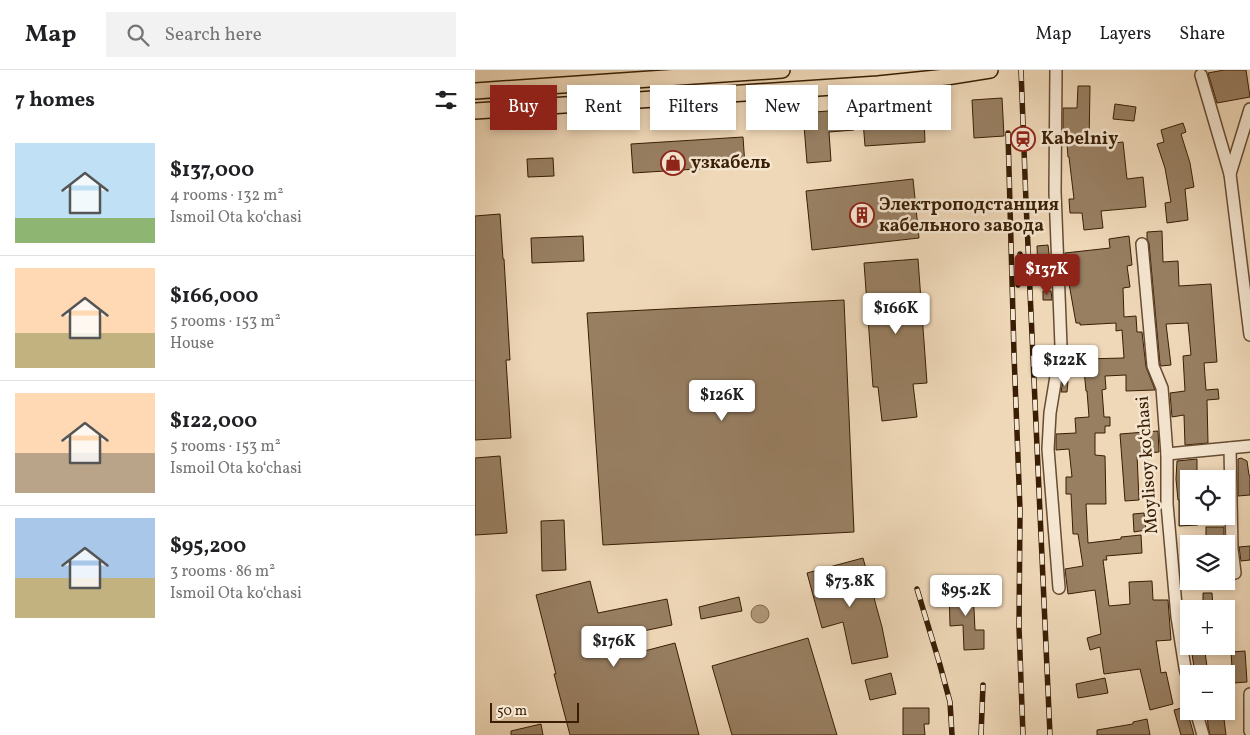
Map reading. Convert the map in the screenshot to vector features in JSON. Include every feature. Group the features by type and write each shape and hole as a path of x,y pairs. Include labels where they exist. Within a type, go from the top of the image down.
{"main road":[{"path":"557,85 782,70"},
{"path":"557,106 878,84 990,70"},
{"path":"475,91 490,90"},
{"path":"475,111 490,110"}],"street":[{"path":"1056,70 1055,192 1061,346 1050,413 1048,449 1059,588"},
{"path":"1201,75 1230,174 1250,335"},
{"path":"1230,174 1250,109"},
{"name":"Moylisoy koʻchasi","path":"1142,244 1153,366 1162,388 1167,454 1167,504 1177,617 1185,665"},
{"path":"1167,454 1250,446"},
{"path":"1230,448 1232,535"},
{"path":"1250,694 1250,731"},
{"path":"1199,720 1203,735"}],"shaded area":[{"path":"756,605 764,605 769,610 767,621 756,623 751,618 751,610"}],"building":[{"path":"1224,70 1246,70 1250,97 1217,103 1208,73"},
{"path":"1078,86 1090,86 1089,146 1123,142 1127,179 1143,177 1146,207 1101,211 1103,228 1084,230 1082,213 1070,213 1069,199 1074,199 1066,131 1063,131 1063,108 1077,108"},
{"path":"1002,98 1004,136 974,138 972,100"},
{"path":"1115,104 1136,107 1134,121 1113,119"},
{"path":"828,111 828,130 854,130 829,132 831,161 807,163 804,130 818,130 818,112"},
{"path":"1183,123 1186,132 1181,134 1190,163 1194,187 1185,189 1188,220 1167,223 1165,203 1171,202 1165,168 1157,144 1164,142 1161,130"},
{"path":"864,130 925,130 925,142 865,146"},
{"path":"743,137 745,166 633,173 631,144"},
{"path":"553,158 554,176 528,177 527,159"},
{"name":"Электроподстанция кабельного завода","path":"913,179 919,238 812,250 806,191"},
{"path":"500,214 510,360 506,360 511,438 475,440 475,216"},
{"path":"1162,231 1163,262 1178,261 1179,286 1211,284 1217,362 1204,363 1206,390 1218,389 1219,399 1207,400 1208,443 1185,445 1184,415 1172,417 1170,393 1185,391 1183,356 1191,355 1188,323 1166,324 1171,365 1161,366 1160,364 1147,232"},
{"path":"583,236 584,261 532,263 531,238"},
{"path":"1129,236 1132,265 1127,266 1130,287 1123,288 1124,317 1136,316 1137,332 1142,332 1146,367 1155,390 1126,391 1126,375 1105,376 1106,389 1102,390 1104,417 1110,417 1110,426 1105,426 1105,433 1095,433 1095,455 1105,456 1106,504 1086,504 1088,543 1141,535 1142,553 1106,556 1107,560 1103,560 1109,606 1130,604 1129,582 1152,581 1153,600 1168,600 1171,640 1156,641 1161,673 1166,672 1173,704 1150,710 1140,669 1104,674 1100,647 1090,650 1087,638 1101,634 1095,590 1068,594 1065,569 1083,566 1078,534 1073,534 1071,494 1066,494 1066,477 1072,477 1069,449 1056,450 1056,434 1076,433 1075,418 1089,417 1083,359 1124,358 1122,330 1116,331 1116,323 1080,325 1080,323 1076,323 1065,253 1110,248 1109,239"},
{"path":"1048,245 1051,271 1038,272 1037,246"},
{"path":"918,259 927,383 913,384 917,417 882,421 878,387 873,387 864,263"},
{"path":"1043,291 1051,291 1052,300 1043,300"},
{"path":"844,300 854,532 603,545 587,313"},
{"path":"1063,381 1068,381 1067,392 1061,392"},
{"path":"1158,431 1159,452 1137,454 1139,500 1125,501 1120,434"},
{"path":"500,456 507,533 475,535 475,458"},
{"path":"1241,458 1247,461 1250,476 1250,495 1238,496 1238,459"},
{"path":"1197,459 1197,470 1180,470 1180,525 1198,525 1179,526 1179,500 1176,479 1177,461"},
{"path":"1144,513 1146,530 1134,532 1133,514"},
{"path":"564,520 566,570 542,571 541,521"},
{"path":"1206,527 1224,527 1224,535 1206,535"},
{"path":"1250,546 1250,560 1241,561 1239,547"},
{"path":"863,558 882,627 888,657 852,664 843,622 822,628 807,573"},
{"path":"590,581 598,613 667,599 672,625 605,639 610,660 675,643 699,735 570,735 536,595"},
{"path":"973,588 975,630 984,630 984,649 964,650 963,625 950,626 949,589"},
{"path":"1203,593 1212,593 1212,600 1203,600"},
{"path":"739,597 742,611 701,619 699,607"},
{"path":"808,638 837,735 732,735 712,666"},
{"path":"1245,651 1247,682 1235,683 1235,665 1232,665 1231,655 1235,655 1235,652"},
{"path":"1192,655 1205,655 1207,665 1194,665"},
{"path":"891,673 896,694 870,700 865,680"},
{"path":"1105,678 1108,693 1078,698 1076,684"},
{"path":"903,708 929,708 929,724 924,724 925,735 903,735"},
{"path":"1180,708 1180,720 1190,720 1194,735 1181,735 1174,710"},
{"path":"1147,719 1150,735 1097,735 1097,730 1133,724 1133,722"},
{"path":"1208,720 1224,720 1226,735 1210,735"},
{"path":"541,724 543,735 511,735 511,731"}],"railway":[{"path":"1021,70 1050,735"},
{"path":"1008,133 1020,510 1019,627 1023,735"},
{"path":"1018,285 1020,254"},
{"path":"917,589 950,702 952,735"},
{"path":"981,735 983,685"}],"place":[{"name":"Kabelniy","path":"1023,139"},
{"name":"узкабель","path":"673,163"},
{"name":"Электроподстанция кабельного завода","path":"862,215"}]}
